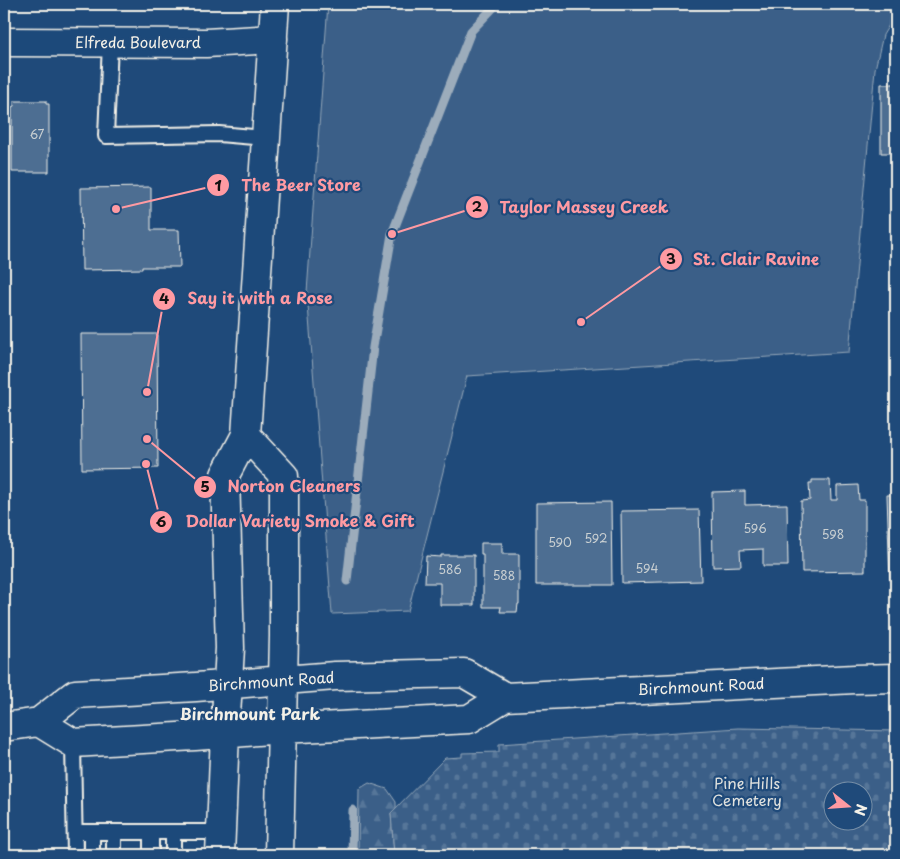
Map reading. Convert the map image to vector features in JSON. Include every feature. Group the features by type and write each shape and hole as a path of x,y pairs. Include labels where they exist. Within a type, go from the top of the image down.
{"main road":[{"path":"221,843 230,648 225,475 246,435 275,4"},
{"name":"Elfreda Boulevard","path":"4,42 222,43 273,39"},
{"path":"246,435 284,476 284,636 279,855"},
{"name":"Birchmount Road","path":"4,727 39,722 75,694 187,688 336,676 464,672 505,698"},
{"name":"Birchmount Road","path":"73,743 469,719 505,698 896,678"},
{"path":"39,722 73,743"}],"lane":[{"path":"110,43 106,136 219,134 266,138"},
{"path":"73,743 76,855"},
{"path":"75,832 173,832 221,843"},
{"path":"92,832 92,855"},
{"path":"114,832 114,855"},
{"path":"151,832 151,855"},
{"path":"173,832 173,855"}],"green space":[{"path":"328,4 890,4 889,25 883,35 875,69 849,352 467,376 408,611 332,614 307,292"},
{"name":"Pine Hills Cemetery","path":"738,728 896,731 896,855 394,855 391,813 445,758 462,757 462,753 499,752 499,744"},
{"path":"369,783 387,789 396,802 396,809 391,813 394,855 358,855 359,789"}],"building":[{"path":"881,84 896,84 896,153 881,153"},
{"path":"14,101 46,101 46,104 49,104 49,172 12,172 12,107 14,106"},
{"path":"151,187 151,230 179,230 180,267 82,270 81,188"},
{"path":"81,334 157,334 158,468 82,469"},
{"path":"812,480 830,480 831,500 837,500 837,486 858,485 859,500 865,500 865,571 802,572 801,501 810,500 809,483 812,483"},
{"path":"745,491 745,505 787,504 788,566 763,566 763,549 740,550 741,566 713,567 712,492"},
{"path":"887,495 896,495 896,581 890,582"},
{"path":"611,502 612,585 536,585 536,503"},
{"path":"699,510 701,581 622,583 621,511"},
{"path":"481,543 502,543 502,554 519,554 519,604 517,612 500,612 501,607 483,607 483,554 481,554"},
{"path":"441,555 474,555 474,605 440,605 440,583 425,583 426,556 441,557"}],"waterway":[{"path":"347,581 373,347 392,234 471,31 495,4"},
{"path":"352,855 353,810"}],"place":[{"name":"The Beer Store","path":"116,209"},
{"name":"Taylor Massey Creek","path":"392,234"},
{"name":"St. Clair Ravine","path":"581,322"},
{"name":"Say it with a Rose","path":"147,392"},
{"name":"Norton Cleaners","path":"147,439"},
{"name":"Dollar Variety Smoke & Gift","path":"146,464"}],"district":[{"name":"Birchmount Park","path":"250,714"}]}
